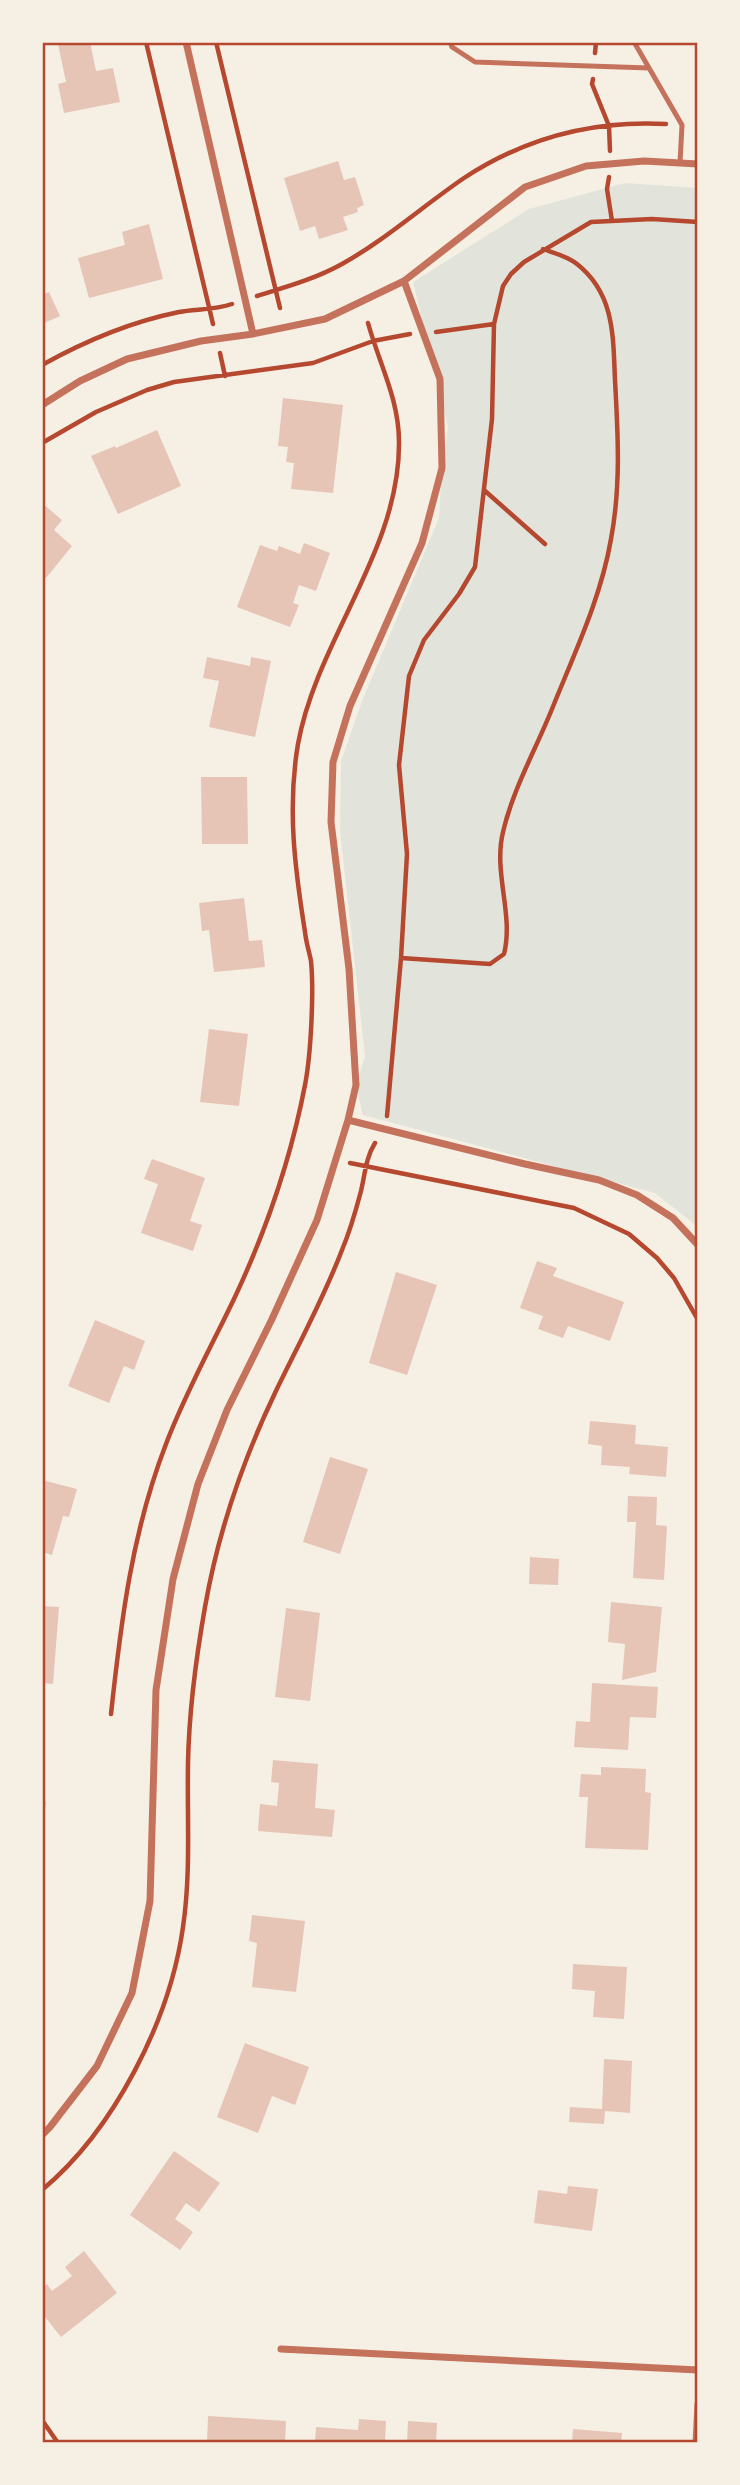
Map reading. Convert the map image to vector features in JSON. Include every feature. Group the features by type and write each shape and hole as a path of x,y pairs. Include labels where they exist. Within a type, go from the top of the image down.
{"street":[{"path":"186,42 253,334"},
{"path":"42,405 80,381 127,359 325,319 404,281 524,187 586,166 643,161 698,164"},
{"path":"42,2135 97,2066 132,1993 150,1900 156,1690 173,1579 198,1484 227,1410 272,1320 317,1220 356,1085 349,969 331,822 333,762 350,706 422,543 442,468 440,379 404,281"},
{"path":"348,1120 599,1180 637,1195 673,1218 698,1245"},
{"path":"281,2349 698,2370"},
{"path":"696,2443 698,2404"}],"lane":[{"path":"450,42 452,47 475,62 649,68"},
{"path":"634,42 682,125 680,163"}],"path":[{"path":"146,42 225,376"},
{"path":"216,42 280,308"},
{"path":"596,42 592,84 609,126 610,164 607,189 612,221"},
{"path":"42,365 88,340 122,328 180,312 222,308 319,276 374,244 463,179 515,149 570,130 649,123 682,125"},
{"path":"401,957 490,964 504,954 507,924 501,870 502,835 517,786 575,654 601,582 611,540 620,440 613,326 606,303 596,284 567,258 543,249"},
{"path":"111,1714 122,1610 131,1562 155,1478 189,1387 235,1296 262,1233 278,1189 306,1082 310,960 292,840 293,777 307,708 390,511 399,442 396,409 368,323"},
{"path":"42,443 96,412 147,390 188,379 313,363 373,341 494,324"},
{"path":"484,490 545,544"},
{"path":"336,1160 574,1208 629,1234 657,1258 674,1278 698,1320"},
{"path":"42,2420 58,2443"}],"shaded area":[{"path":"625,183 698,188 698,1227 655,1193 363,1115 356,1085 365,1056 340,831 341,761 362,701 439,518 448,427 413,282 529,209"}],"building":[{"path":"90,42 96,71 113,68 120,102 64,113 58,84 66,82 58,44"},
{"path":"338,161 344,180 355,177 364,205 357,208 358,212 343,217 348,230 319,239 315,226 300,231 284,178"},
{"path":"149,224 163,279 89,298 78,258 125,245 122,232"},
{"path":"49,292 60,316 42,324 42,295"},
{"path":"283,398 343,405 333,493 291,489 294,463 286,462 288,447 278,446"},
{"path":"157,430 181,486 118,514 91,456"},
{"path":"42,503 62,520 54,530 72,546 46,578 42,574"},
{"path":"304,543 330,553 316,591 299,585 293,603 299,605 290,627 237,607 260,545 277,551 279,546 300,554"},
{"path":"207,657 250,666 251,657 271,661 255,737 209,727 219,681 203,678"},
{"path":"201,777 247,777 248,844 202,844"},
{"path":"244,898 249,941 262,940 265,967 214,972 209,930 202,931 199,903"},
{"path":"209,1029 248,1034 239,1106 200,1102"},
{"path":"152,1159 205,1178 190,1221 202,1225 193,1251 141,1233 158,1184 144,1179"},
{"path":"537,1261 557,1268 553,1276 624,1302 610,1341 568,1326 563,1338 538,1329 543,1316 520,1308"},
{"path":"396,1272 437,1285 407,1375 369,1363"},
{"path":"95,1320 145,1341 134,1370 124,1366 109,1403 68,1386"},
{"path":"590,1421 636,1425 635,1444 668,1447 666,1477 629,1474 630,1467 601,1465 602,1446 588,1444"},
{"path":"330,1457 368,1469 340,1554 303,1542"},
{"path":"42,1480 77,1489 69,1517 63,1516 52,1555 42,1552"},
{"path":"628,1496 657,1497 656,1525 667,1526 664,1580 633,1578 636,1522 627,1522"},
{"path":"530,1557 559,1559 558,1585 529,1584"},
{"path":"611,1602 662,1607 656,1672 622,1680 625,1644 608,1642"},
{"path":"42,1606 59,1607 53,1684 42,1683"},
{"path":"286,1608 320,1613 310,1701 275,1697"},
{"path":"592,1683 658,1687 656,1718 630,1717 628,1750 574,1747 576,1721 590,1722"},
{"path":"273,1760 318,1764 315,1808 335,1810 332,1837 258,1831 260,1804 277,1806 279,1783 271,1782"},
{"path":"601,1767 646,1769 645,1792 651,1793 648,1850 585,1848 588,1797 579,1797 581,1774 601,1775"},
{"path":"42,1801 46,1801 44,1821 42,1821"},
{"path":"252,1915 305,1921 296,1992 252,1987 257,1943 249,1941"},
{"path":"573,1964 627,1967 624,2019 593,2017 595,1991 572,1989"},
{"path":"245,2043 309,2067 295,2105 272,2096 258,2133 217,2117"},
{"path":"604,2059 632,2061 630,2113 605,2111 604,2124 569,2122 570,2107 602,2109"},
{"path":"174,2151 220,2183 199,2212 186,2203 175,2219 193,2232 180,2250 130,2215"},
{"path":"568,2186 598,2189 592,2231 534,2223 538,2190 567,2194"},
{"path":"84,2251 117,2293 61,2337 42,2313 42,2288 47,2284 52,2291 72,2276 65,2267"},
{"path":"208,2416 286,2421 285,2443 207,2443"},
{"path":"359,2419 386,2421 385,2443 315,2443 316,2427 358,2430"},
{"path":"408,2421 437,2423 436,2443 407,2443"},
{"path":"573,2429 622,2433 621,2443 572,2443"}]}
